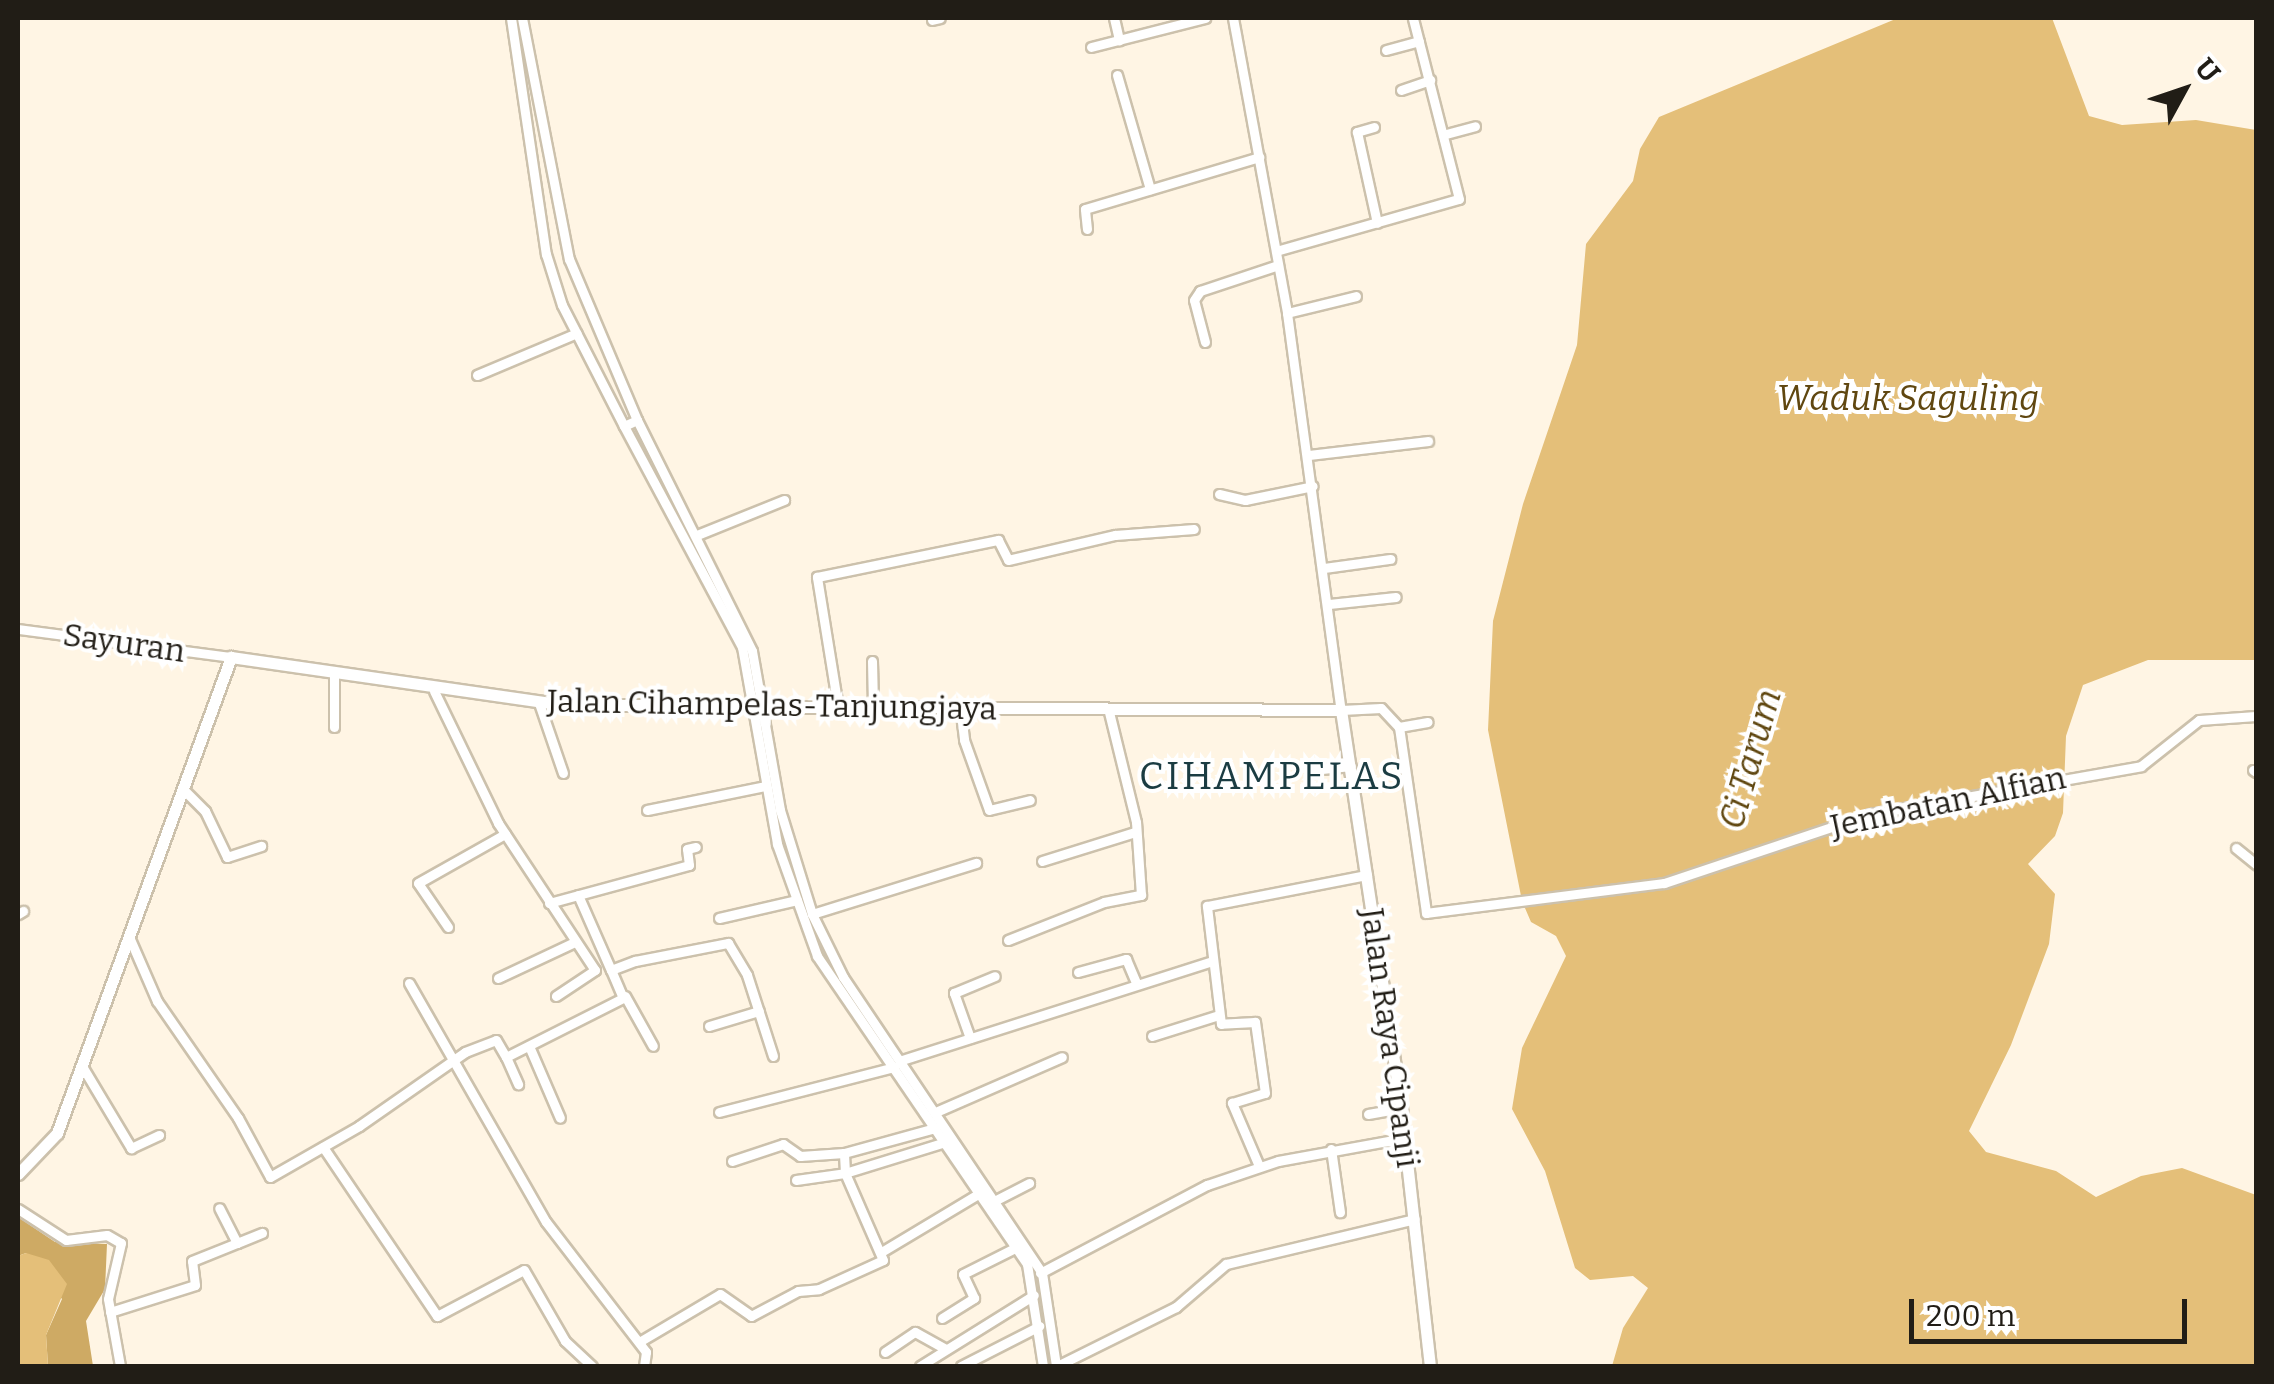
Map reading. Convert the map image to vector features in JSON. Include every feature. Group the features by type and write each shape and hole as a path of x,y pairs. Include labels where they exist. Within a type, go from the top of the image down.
{"main road":[{"name":"Jalan Cihampelas-Tanjungjaya","path":"231,657 538,704 1340,710"},
{"path":"18,1174 49,1145 82,1066 231,657"},
{"name":"Jalan Raya Cipanji","path":"1340,710 1406,1138 1430,1366"}],"street":[{"path":"511,18 546,254 576,333 631,423 742,647 797,900 822,953 899,1064 945,1142 1038,1274 1034,1295 1043,1366"},
{"path":"522,18 569,259 631,423 672,503 697,535 752,651 765,786 812,914 822,953"},
{"path":"1114,18 1119,40"},
{"path":"1091,47 1205,18"},
{"path":"1233,18 1276,250 1313,486 1340,710 1381,708 1399,727 1428,722"},
{"path":"1276,250 1459,200 1446,134 1412,18"},
{"path":"1386,50 1419,41"},
{"path":"1117,74 1150,189"},
{"path":"1401,90 1430,80"},
{"path":"1446,134 1475,126"},
{"path":"1374,127 1358,132 1376,223"},
{"path":"1086,229 1083,210 1259,157"},
{"path":"1205,342 1194,300 1200,290 1278,265"},
{"path":"1286,313 1356,296"},
{"path":"477,374 576,333"},
{"path":"1308,455 1428,442"},
{"path":"1220,494 1245,500 1313,486"},
{"path":"697,535 784,500"},
{"path":"838,706 817,577 995,540 1008,560 1115,536 1194,528"},
{"path":"1324,568 1390,559"},
{"path":"1329,604 1396,597"},
{"name":"Sayuran","path":"18,629 231,657"},
{"path":"872,661 873,706"},
{"path":"334,674 334,727"},
{"path":"434,691 505,834 595,972 556,996"},
{"path":"538,704 563,773"},
{"path":"960,706 964,740 990,810 1030,800"},
{"path":"1008,940 1104,902 1141,895 1136,832 1108,708"},
{"name":"Jembatan Alfian","path":"1399,727 1427,913 1664,884 1870,814 2146,764 2199,720 2256,716"},
{"path":"1312,770 1351,766"},
{"path":"647,810 765,786"},
{"path":"184,790 205,812 226,857 262,846"},
{"path":"1042,861 1136,832"},
{"path":"448,927 418,883 505,834"},
{"path":"549,903 690,865 687,849 696,847"},
{"path":"2236,848 2256,864"},
{"path":"812,914 976,864"},
{"path":"1260,1166 1232,1103 1265,1093 1254,1022 1222,1025 1209,904 1366,875"},
{"path":"578,895 611,970 653,1046"},
{"path":"719,918 797,900"},
{"path":"130,939 157,1000 238,1118 268,1176 323,1147 454,1060 496,1040 518,1084"},
{"path":"498,978 575,942"},
{"path":"611,970 728,943 742,963 774,1056"},
{"path":"1078,972 1126,960 1136,983"},
{"path":"720,1112 899,1064 1212,960"},
{"path":"970,1038 954,993 995,976"},
{"path":"409,983 546,1222 639,1342 650,1360 644,1366"},
{"path":"506,1057 625,996"},
{"path":"708,1026 759,1011"},
{"path":"1152,1036 1219,1015"},
{"path":"529,1046 560,1118"},
{"path":"938,1111 1062,1058"},
{"path":"899,1064 938,1111 998,1200 1038,1274 1052,1324 1056,1366 1176,1308 1226,1264 1415,1219"},
{"path":"82,1066 131,1148 159,1136"},
{"path":"1368,1114 1401,1108"},
{"path":"732,1161 783,1144 800,1156 844,1153 936,1128"},
{"path":"1038,1274 1206,1185 1260,1166 1331,1149 1406,1138"},
{"path":"796,1180 846,1174 945,1142"},
{"path":"323,1147 436,1316 524,1270 565,1341 592,1366"},
{"path":"1331,1149 1340,1212"},
{"path":"639,1342 720,1294 751,1316 798,1290 818,1289 884,1260 883,1250 846,1174 844,1153"},
{"path":"998,1200 1029,1183"},
{"path":"883,1250 980,1194"},
{"path":"18,1208 66,1240 116,1237 121,1252 108,1289 120,1366"},
{"path":"219,1208 236,1243"},
{"path":"110,1312 192,1287 192,1260 262,1233"},
{"path":"942,1318 974,1298 963,1274 1017,1247"},
{"path":"920,1366 1034,1295"},
{"path":"961,1366 1037,1327 1052,1324"},
{"path":"885,1352 915,1332 946,1349"},
{"path":"968,1334 981,1355"}],"shaded area":[{"path":"18,1217 55,1242 107,1244 105,1289 86,1321 93,1366 48,1366 46,1335 62,1299 26,1253 18,1256"}],"water":[{"name":"Waduk Saguling","path":"1898,18 2052,18 2089,116 2122,125 2196,120 2256,130 2256,660 2148,660 2083,685 2066,736 2063,813 2055,836 2028,864 2055,894 2049,944 2011,1045 1969,1131 1986,1152 2056,1171 2096,1197 2141,1176 2182,1168 2256,1195 2256,1366 1612,1366 1623,1328 1648,1288 1633,1276 1590,1280 1575,1268 1545,1171 1512,1109 1522,1048 1566,956 1556,936 1531,922 1522,901 1488,730 1493,621 1523,504 1577,345 1586,244 1633,181 1640,149 1659,117"},
{"path":"26,1253 49,1260 67,1284 46,1335 48,1366 18,1366 18,1256"}],"district":[{"name":"CIHAMPELAS","path":"1272,777"}],"water label":[{"name":"Ci Tarum","path":"1750,759"}]}
